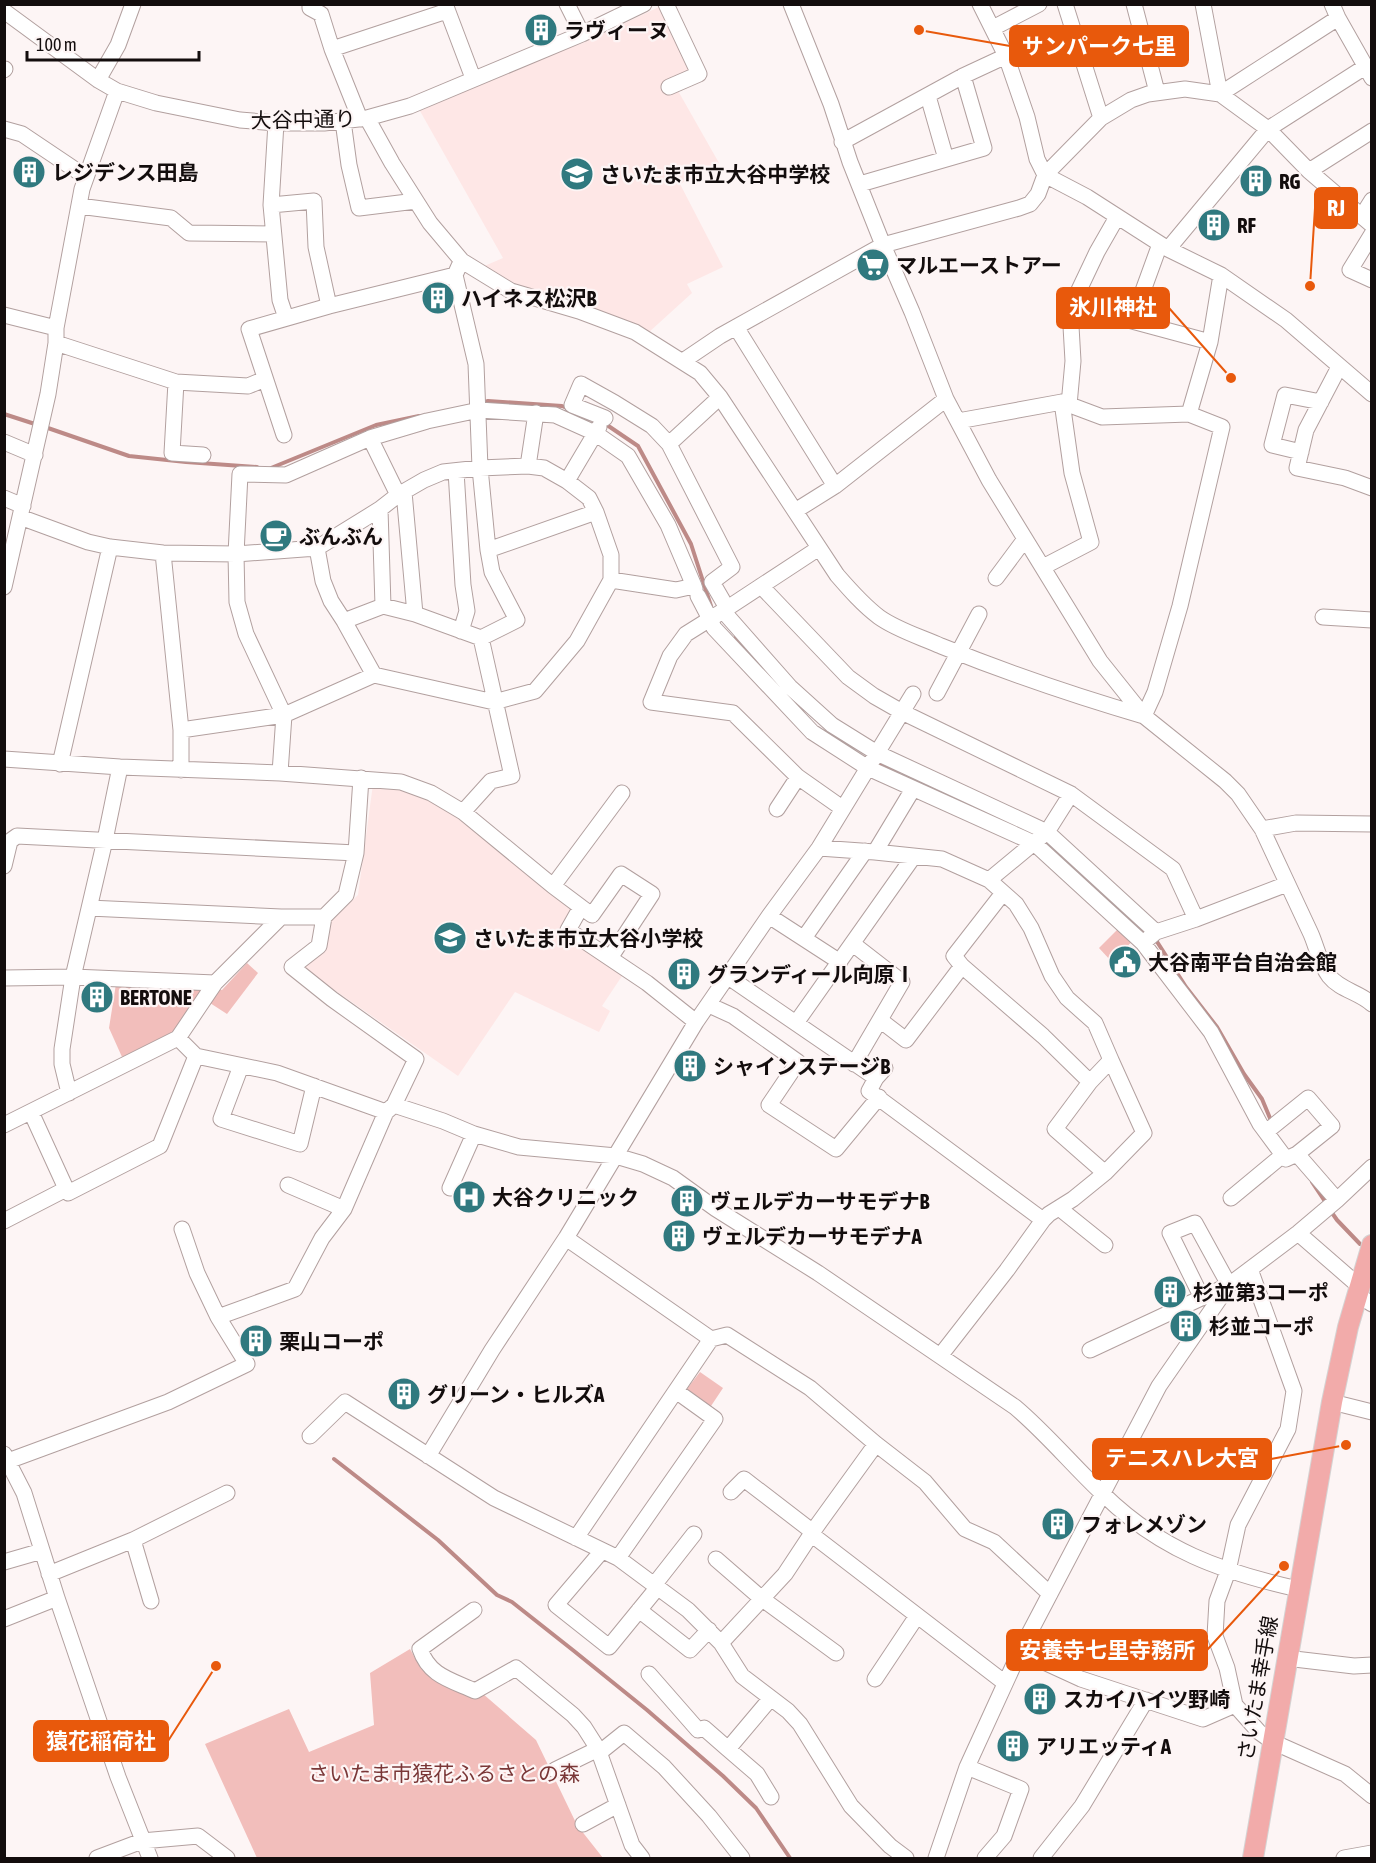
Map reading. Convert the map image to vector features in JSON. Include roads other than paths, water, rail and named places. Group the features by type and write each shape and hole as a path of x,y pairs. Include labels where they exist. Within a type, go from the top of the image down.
{"main road":[{"name":"さいたま幸手線","path":"1253,1858 1332,1402 1362,1295 1371,1245"}],"street":[{"path":"98,80 118,45 133,4"},
{"path":"310,4 310,9 321,14 332,49 364,119 430,223 462,261 511,291 579,311 635,333 700,373 720,397 819,548 853,594 881,618 958,652 1078,697 1144,716"},
{"path":"567,4 582,34"},
{"name":"大谷中通り","path":"4,11 98,80 117,91 156,103 240,120 324,123 364,119 410,106 582,34 644,4"},
{"path":"666,4 699,74 669,87"},
{"path":"792,4 831,104 842,142 946,399 989,480 1100,661 1144,716 1226,781 1262,829 1322,965 1330,978 1343,988 1365,997 1371,1004"},
{"path":"980,4 1006,56 1027,117 1037,159 1045,174 1087,196 1164,247 1221,275 1319,346 1339,367 1371,394"},
{"path":"993,28 1039,4"},
{"path":"1065,4 1101,118"},
{"path":"1134,4 1157,92"},
{"path":"1203,4 1220,94"},
{"path":"332,49 446,8 473,78"},
{"path":"1210,342 1132,321 1164,247 1268,129 1367,65 1335,11 1220,94"},
{"path":"842,142 963,76 1006,56"},
{"path":"860,184 984,148 963,76"},
{"path":"683,361 736,327 883,245 1030,204 1038,194 1045,174 1101,118 1131,100 1157,92 1185,89 1220,94 1268,129 1309,171 1366,221 1371,200"},
{"path":"5,586 35,455 79,206 86,177 117,91"},
{"path":"928,96 946,159"},
{"path":"343,121 349,165 359,208 416,201"},
{"path":"276,123 271,205 280,300 286,318"},
{"path":"4,129 22,134 86,177"},
{"path":"1309,171 1371,131"},
{"path":"271,205 314,201 316,246 329,306"},
{"path":"79,206 171,218 189,233 273,234"},
{"path":"1043,567 1091,542 1072,473 1065,403 1073,361 1070,309 1097,252 1117,217"},
{"path":"1371,234 1350,270 1371,280"},
{"path":"344,621 383,606 415,614 481,638 517,620 492,572 488,550 480,468 476,364 455,275 462,261"},
{"path":"284,435 249,329 329,306 455,275"},
{"path":"1189,414 1210,342 1221,275"},
{"path":"4,315 56,328"},
{"path":"736,327 835,486"},
{"path":"56,344 176,382 248,386 266,379"},
{"path":"1339,367 1306,430 1297,468 1344,478 1371,488"},
{"path":"176,382 172,453 202,455"},
{"path":"719,613 695,590 668,525 628,456 601,424 572,405 581,384 652,426 669,444 732,567 712,582 719,613 714,628 813,732 1041,837 1151,936 1211,1032 1266,1132 1290,1155 1331,1205"},
{"path":"1301,452 1272,445 1285,395 1321,402"},
{"path":"669,444 720,397"},
{"path":"795,511 835,486 946,399"},
{"path":"567,481 615,403"},
{"path":"958,421 1065,403 1102,417 1189,414 1222,427 1180,606 1155,692 1144,716"},
{"path":"280,773 284,715 246,634 237,602 236,554 240,474 286,475 370,438 478,405 555,415 601,424"},
{"path":"528,466 536,413"},
{"path":"370,438 401,493 415,614"},
{"path":"4,442 35,455"},
{"path":"4,498 22,511 88,542 163,554 236,554 317,548 380,509 401,493 443,472 528,466 544,468 567,481 589,498 611,555 611,580 577,641 535,690 494,702 374,675 284,715 181,730"},
{"path":"456,471 463,585 467,611 461,631"},
{"path":"380,509 383,606"},
{"path":"488,550 596,512"},
{"path":"996,578 1025,539"},
{"path":"60,764 110,547"},
{"path":"317,548 323,582 331,601 374,675"},
{"path":"819,548 686,634 670,656 651,702 733,713 798,777 842,808"},
{"path":"163,554 181,730 181,770"},
{"path":"611,580 676,590 695,590"},
{"path":"761,586 848,677 874,696 902,712 1071,794 1173,869 1196,919"},
{"path":"938,693 979,614"},
{"path":"1323,617 1371,620"},
{"path":"463,812 491,781 512,777 481,638"},
{"path":"428,1456 492,1350 566,1238 696,1022 819,848 913,694"},
{"path":"4,759 60,764 280,773 400,782 431,793 463,812 592,915 621,874 652,894 610,958"},
{"path":"873,760 913,789 1041,837"},
{"path":"69,1093 62,1064 62,1049 73,977 120,767"},
{"path":"777,809 798,777"},
{"path":"218,1317 295,1289 322,1238 344,1209 390,1108 416,1059 332,999 292,967 319,946 324,917 346,895 356,853 361,778"},
{"path":"804,938 870,851 913,789"},
{"path":"553,886 622,793"},
{"path":"989,880 1041,837 1071,794"},
{"path":"1262,829 1296,823 1371,824"},
{"path":"4,866 10,841 17,836 356,853"},
{"path":"819,848 942,859 989,880 1016,904 1031,928 1052,976 1067,998 1095,1023 1144,1133 1105,1173 1073,1199 1048,1214 940,1356"},
{"path":"796,1023 914,856"},
{"path":"1151,936 1287,884"},
{"path":"1003,893 954,956 962,966 1043,1036 1090,1082"},
{"path":"581,907 568,930 647,982 696,1022"},
{"path":"89,908 324,917"},
{"path":"769,916 840,962"},
{"path":"4,1125 178,1038 215,983 280,917"},
{"path":"853,944 902,982 854,1064"},
{"path":"880,1020 906,1040 962,966"},
{"path":"727,976 854,1064 880,1073 869,1091 1043,1220"},
{"path":"4,978 73,977 215,983"},
{"path":"709,1005 733,1016 798,1062 770,1105 836,1149 879,1097"},
{"path":"178,1038 196,1056 277,1073 390,1108 443,1121 474,1134 519,1147 616,1156 643,1164 673,1178 716,1209 818,1272 1015,1407 1034,1423 1103,1494 1153,1535 1186,1554 1227,1571 1299,1589"},
{"path":"31,1112 68,1193 160,1146 196,1056"},
{"path":"1105,1173 1054,1129 1090,1082 1111,1060"},
{"path":"241,1066 221,1119 300,1144 314,1086"},
{"path":"1231,1198 1332,1126 1308,1098 1266,1132"},
{"path":"450,1188 474,1134"},
{"path":"1090,1350 1229,1285 1298,1233 1371,1167"},
{"path":"288,1185 344,1209"},
{"path":"4,1221 66,1189"},
{"path":"1059,1208 1105,1245"},
{"path":"1202,1298 1170,1233 1196,1223 1229,1285"},
{"path":"150,1858 118,1777 24,1493 6,1458 168,1402 246,1364 218,1317 197,1274 182,1229"},
{"path":"1298,1233 1362,1295"},
{"path":"566,1238 711,1339"},
{"path":"1250,1269 1294,1391 1288,1429 1238,1525 1217,1601 1215,1636 1227,1668 1234,1705 1259,1732 1273,1742 1345,1774 1371,1796"},
{"path":"936,1858 967,1767 1020,1651 1159,1386 1229,1285"},
{"path":"576,1538 711,1339 727,1335 810,1388 925,1482 965,1529 994,1542 1050,1594"},
{"path":"618,1558 715,1419 676,1391"},
{"path":"310,1436 345,1401 494,1498 618,1558 688,1610 721,1643 742,1676 788,1711 800,1724 851,1806 890,1846 906,1858"},
{"path":"1332,1402 1371,1412"},
{"path":"721,1643 785,1574 876,1444"},
{"path":"731,1492 744,1479 1005,1683"},
{"path":"49,1574 133,1540 227,1493"},
{"path":"602,1551 556,1605 609,1647 694,1534"},
{"path":"133,1540 152,1601"},
{"path":"4,1562 42,1551"},
{"path":"717,1559 762,1599 836,1653"},
{"path":"4,1619 57,1598"},
{"path":"474,1610 420,1649 424,1661 434,1673 475,1691 516,1668 573,1715 585,1727 599,1751 632,1845 642,1858"},
{"path":"639,1610 690,1650 709,1630"},
{"path":"874,1679 917,1616"},
{"path":"1020,1651 1081,1679 1203,1719 1234,1705"},
{"path":"1286,1658 1354,1666 1371,1665"},
{"path":"649,1674 698,1730 705,1728 757,1774 771,1797"},
{"path":"728,1749 771,1698"},
{"path":"1041,1858 1082,1806 1146,1700"},
{"path":"555,1770 599,1751 624,1733 672,1775 710,1816 742,1858"},
{"path":"967,1767 1021,1789 1004,1836 985,1858"},
{"path":"582,1824 618,1806"},
{"path":"97,1858 142,1841 198,1836 227,1858"},
{"path":"142,1841 145,1858"},
{"path":"1344,1858 1371,1853"}],"waterway":[{"path":"482,403 488,401 562,406 569,409"},
{"path":"4,414 38,425"},
{"path":"271,468 376,425 419,416"},
{"path":"604,423 638,446 691,544 711,606"},
{"path":"45,427 129,456 257,467"},
{"path":"736,637 758,664"},
{"path":"876,761 899,771"},
{"path":"1154,937 1186,987 1217,1027 1244,1074 1262,1099 1272,1123"},
{"path":"1312,1182 1326,1203"},
{"path":"1330,1210 1360,1244"},
{"path":"334,1459 438,1540 497,1595 512,1602 647,1710 723,1776 756,1808 790,1858"}],"place":[{"name":"ラヴィーヌ","path":"541,30"},
{"name":"サンパーク七里","path":"919,30"},
{"name":"レジデンス田島","path":"29,172"},
{"name":"さいたま市立大谷中学校","path":"577,174"},
{"name":"RG","path":"1256,181"},
{"name":"RF","path":"1214,225"},
{"name":"マルエーストアー","path":"873,265"},
{"name":"RJ","path":"1310,286"},
{"name":"ハイネス松沢B","path":"438,298"},
{"name":"氷川神社","path":"1231,378"},
{"name":"ぶんぶん","path":"276,536"},
{"name":"さいたま市立大谷小学校","path":"450,938"},
{"name":"大谷南平台自治会館","path":"1125,962"},
{"name":"グランディール向原Ⅰ","path":"684,974"},
{"name":"BERTONE","path":"97,997"},
{"name":"シャインステージB","path":"690,1066"},
{"name":"大谷クリニック","path":"469,1197"},
{"name":"ヴェルデカーサモデナB","path":"687,1201"},
{"name":"ヴェルデカーサモデナA","path":"679,1236"},
{"name":"杉並第3コーポ","path":"1170,1292"},
{"name":"杉並コーポ","path":"1186,1326"},
{"name":"栗山コーポ","path":"256,1341"},
{"name":"グリーン・ヒルズA","path":"404,1394"},
{"name":"テニスハレ大宮","path":"1346,1445"},
{"name":"フォレメゾン","path":"1058,1524"},
{"name":"安養寺七里寺務所","path":"1284,1566"},
{"name":"猿花稲荷社","path":"216,1666"},
{"name":"スカイハイツ野崎","path":"1040,1699"},
{"name":"アリエッティA","path":"1013,1746"}],"park label":[{"name":"さいたま市猿花ふるさとの森","path":"444,1773"}]}
